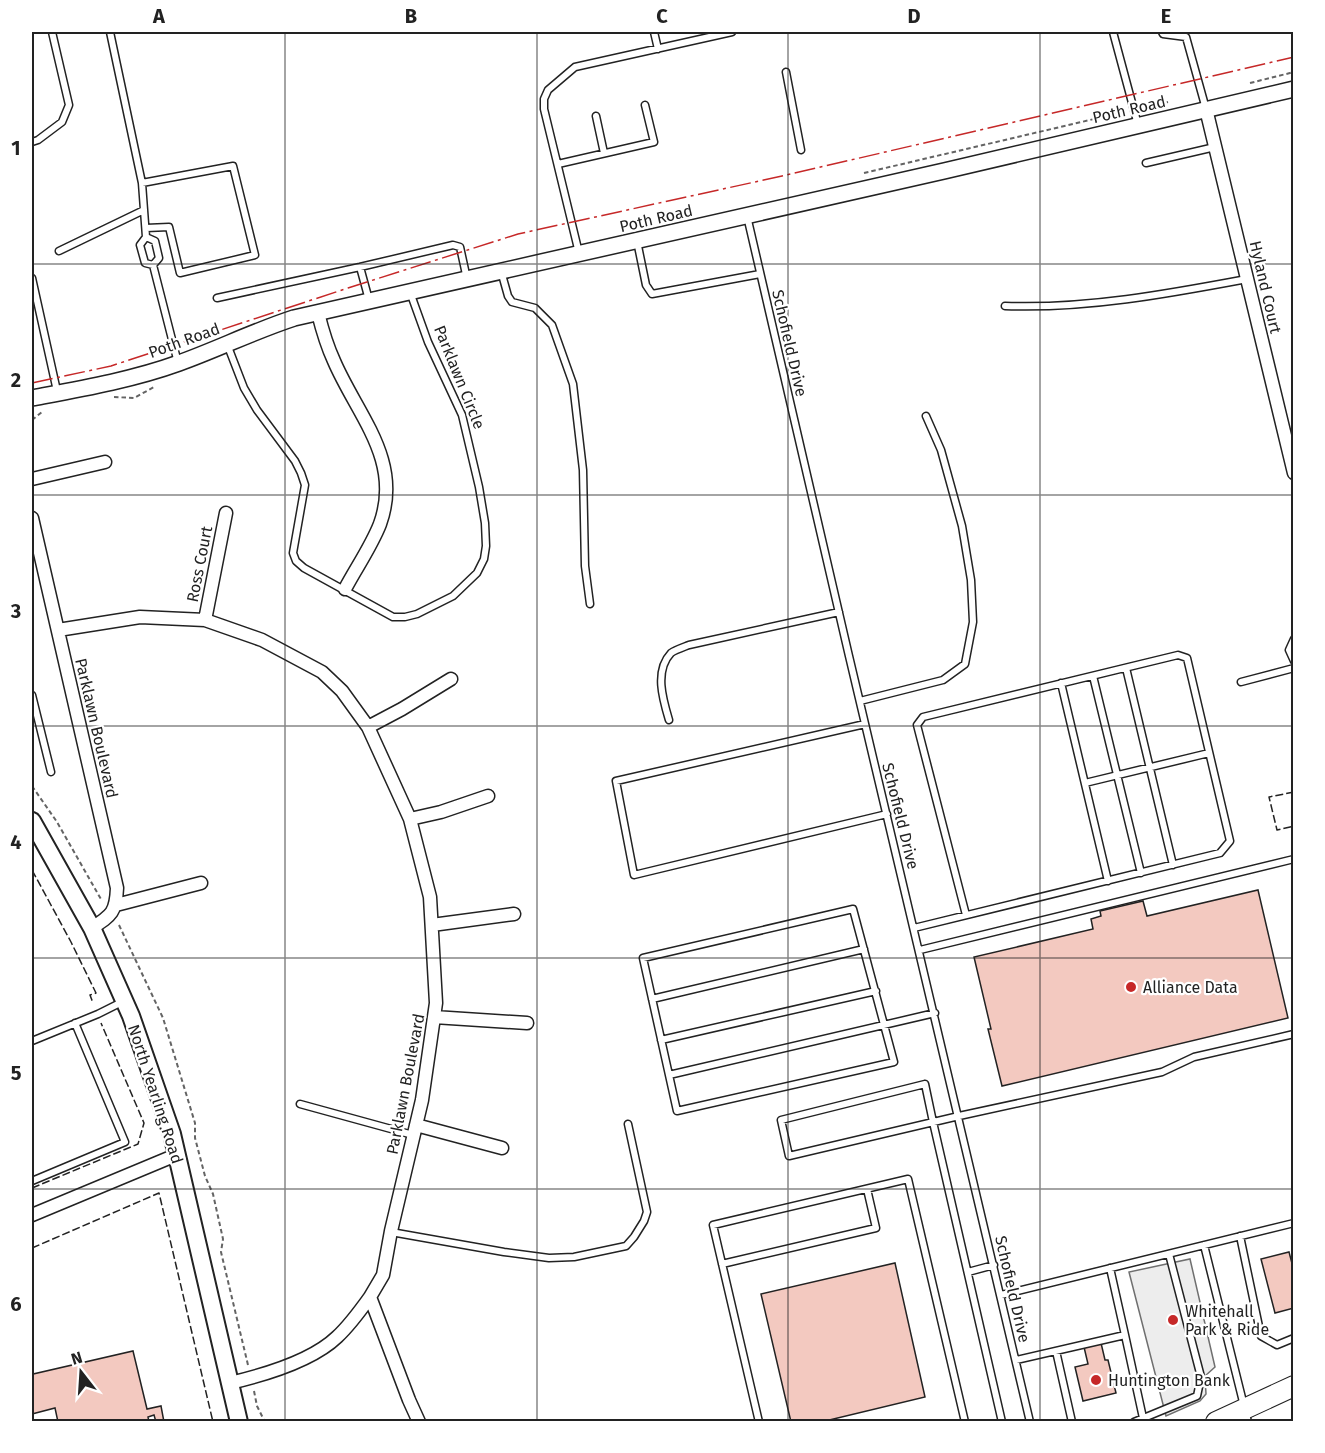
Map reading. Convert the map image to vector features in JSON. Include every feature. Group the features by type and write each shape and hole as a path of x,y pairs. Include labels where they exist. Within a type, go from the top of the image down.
{"main road":[{"name":"North Yearling Road","path":"32,821 92,928 125,1000 172,1134 239,1422"},
{"path":"1216,1422 1246,1415 1293,1386"}],"street":[{"name":"Poth Road","path":"32,398 179,363 270,326 318,313 1293,89"},
{"name":"Hyland Court","path":"1206,109 1293,473"},
{"path":"318,313 334,362 381,451 386,484 384,508 379,525 345,589"},
{"path":"32,479 105,462"},
{"name":"Ross Court","path":"205,620 226,513"},
{"name":"Parklawn Boulevard","path":"32,518 117,888 116,905"},
{"name":"Parklawn Boulevard","path":"57,630 140,616 205,620 262,640 322,672 342,691 368,727 410,819 430,897 436,1003 422,1100 383,1275 370,1297 336,1338 317,1352 267,1373 230,1383"},
{"path":"368,727 451,679"},
{"path":"410,819 441,812 488,796"},
{"path":"92,928 105,919 116,905 201,883"},
{"path":"432,925 514,914"},
{"path":"434,1017 527,1023"},
{"path":"415,1130 502,1148"},
{"path":"32,1215 176,1155"},
{"path":"370,1297 419,1422"}],"lane":[{"path":"32,142 62,122 69,105 52,32"},
{"path":"110,32 142,183 146,228 146,237 140,245 142,258 153,265"},
{"path":"654,32 658,49"},
{"path":"579,254 544,109 544,99 554,84 575,67 732,32"},
{"path":"1113,32 1138,126"},
{"path":"1162,32 1186,37 1206,109"},
{"path":"786,72 801,150"},
{"path":"558,164 654,142 645,105"},
{"path":"596,116 604,153"},
{"path":"1146,163 1215,147"},
{"path":"142,183 233,166 255,255 180,273 169,227 146,228"},
{"path":"59,251 144,210"},
{"name":"Schofield Drive","path":"747,216 1030,1422"},
{"path":"146,237 155,241 157,248 159,258 153,265"},
{"path":"637,241 646,285 652,294 760,274"},
{"path":"217,298 453,245 460,248 467,279"},
{"path":"153,265 179,363"},
{"path":"360,267 369,301"},
{"path":"501,271 512,302 535,308 552,325 573,384 583,470 585,566 590,604"},
{"path":"32,278 57,393"},
{"path":"1005,306 1044,308 1157,296 1247,279"},
{"name":"Parklawn Circle","path":"226,344 244,388 296,461 305,485 293,553 296,561 304,568 393,617 417,614 453,596 477,573 484,559 485,535 479,487 462,415 428,342 410,291"},
{"path":"860,701 943,680 965,664 973,622 971,580 962,526 944,461 926,416"},
{"path":"669,720 661,693 662,671 671,653 689,645 839,612"},
{"path":"1293,639 1289,650 1293,661"},
{"path":"914,928 1220,853 1230,841 1187,658 1178,655 922,717 917,725 966,915"},
{"path":"1126,668 1173,865"},
{"path":"1241,682 1293,668"},
{"path":"1093,676 1141,873"},
{"path":"1061,683 1108,880"},
{"path":"32,694 51,772"},
{"path":"865,724 616,781 634,875 887,814"},
{"path":"1085,783 1209,753"},
{"path":"920,950 1293,859"},
{"path":"853,909 864,949 894,1062 677,1111 643,958 853,909"},
{"path":"652,999 864,949"},
{"path":"661,1040 876,991"},
{"path":"32,1041 125,1000"},
{"path":"669,1076 935,1013"},
{"path":"32,1181 125,1142 75,1023"},
{"path":"1002,1422 933,1122 925,1084 781,1120 789,1156 933,1122 959,1116 1162,1072 1194,1057 1293,1034"},
{"path":"300,1104 415,1130"},
{"path":"391,1232 549,1258 574,1257 626,1246 644,1221 647,1212 628,1124"},
{"path":"759,1422 713,1225 908,1179 965,1422"},
{"path":"722,1264 876,1228 867,1188"},
{"path":"1001,1295 1293,1223"},
{"path":"1240,1236 1261,1336 1277,1345 1293,1338"},
{"path":"1204,1245 1246,1415"},
{"path":"1134,1422 1197,1396 1201,1377 1169,1254"},
{"path":"968,1272 994,1265"},
{"path":"1110,1268 1143,1418"},
{"path":"1016,1359 1125,1335"},
{"path":"1056,1351 1072,1422"}],"shaded area":[{"name":"Whitehall Park & Ride","path":"1190,1259 1215,1367 1205,1376 1206,1394 1200,1401 1166,1416 1129,1272"}],"building":[{"name":"Alliance Data","path":"1258,890 1288,1018 1002,1086 974,957 1093,929 1091,919 1101,916 1100,911 1143,901 1147,916"},
{"path":"1289,1252 1294,1271 1294,1308 1275,1313 1261,1259"},
{"path":"895,1263 925,1397 821,1422 791,1422 761,1294"},
{"name":"Huntington Bank","path":"1101,1343 1105,1360 1108,1360 1116,1393 1083,1401 1075,1367 1088,1364 1084,1347"},
{"path":"133,1351 147,1409 161,1406 164,1422 156,1422 154,1415 148,1417 149,1422 58,1422 55,1408 32,1414 32,1367 33,1374"}],"fence":[{"path":"1294,792 1269,797 1277,830 1294,826"},
{"path":"32,870 96,993 90,995 93,1003"},
{"path":"32,1188 138,1144 144,1123 101,1023"},
{"path":"32,1248 159,1193 213,1422"}],"power":[{"path":"32,383 111,366 518,234 782,176 1294,57"}],"place":[{"name":"Alliance Data","path":"1131,987"},
{"name":"Whitehall Park & Ride","path":"1173,1320"},
{"name":"Huntington Bank","path":"1096,1380"}]}
